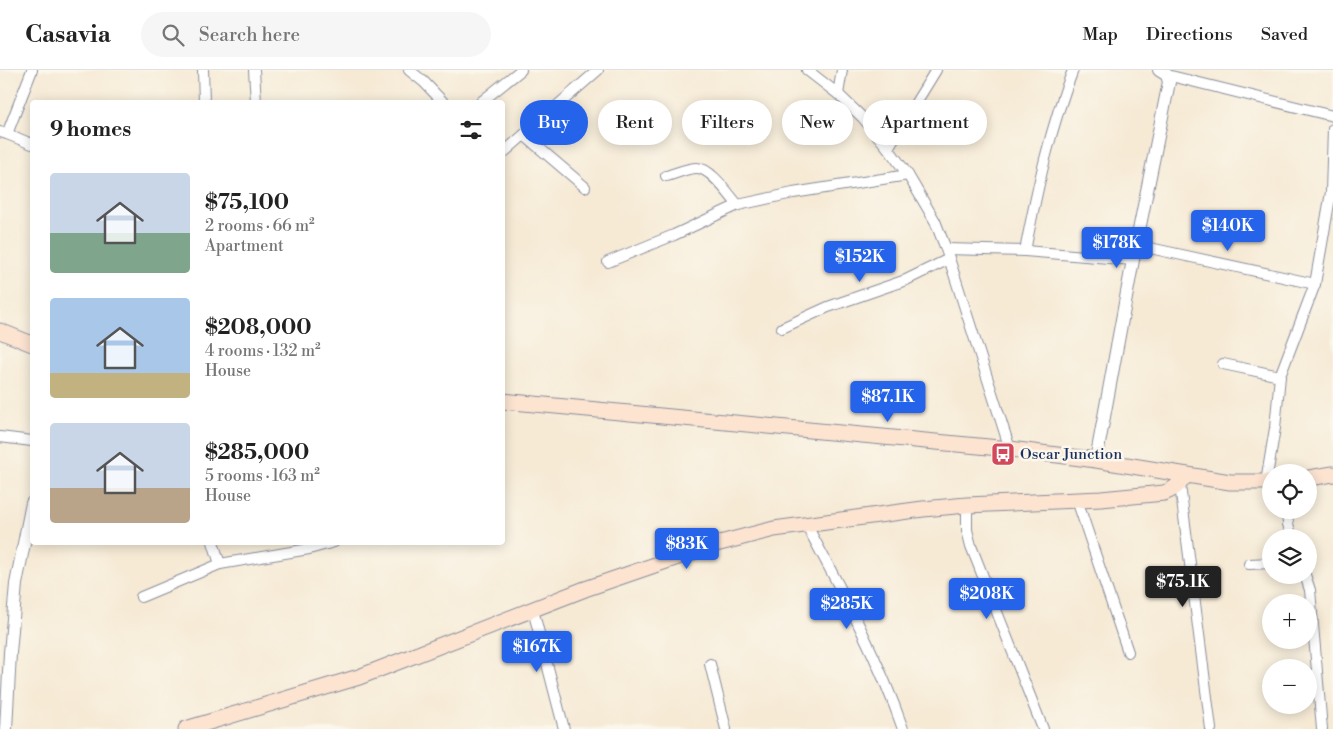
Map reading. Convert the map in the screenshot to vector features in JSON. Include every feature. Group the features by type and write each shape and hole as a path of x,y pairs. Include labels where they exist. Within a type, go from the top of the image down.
{"main road":[{"path":"0,331 30,343"},
{"path":"505,401 1010,450 1096,460 1183,480 1262,482"},
{"path":"1317,477 1333,474"},
{"path":"186,729 359,676 585,589 716,544 774,529 913,510 967,505 1076,500 1164,493 1172,490 1183,480"}],"street":[{"path":"30,143 3,133 32,70"},
{"path":"203,70 204,100"},
{"path":"254,70 256,100"},
{"path":"409,70 442,100"},
{"path":"484,100 521,70"},
{"path":"564,100 598,70"},
{"path":"807,70 838,94 863,118 908,175 935,222 948,254 1010,450"},
{"path":"838,94 842,70"},
{"path":"888,148 936,70"},
{"path":"1025,251 1058,111 1074,70"},
{"path":"1163,72 1333,116"},
{"path":"1096,460 1133,260 1165,108 1169,82 1163,72"},
{"path":"1270,464 1280,376 1315,284 1328,229 1333,129"},
{"path":"505,151 520,138"},
{"path":"536,145 585,187"},
{"path":"666,176 697,168 706,171 712,175 738,206"},
{"path":"608,262 738,206 784,195 908,175"},
{"path":"1136,245 1315,284"},
{"path":"782,328 828,307 906,280 948,254 1025,251 1133,260"},
{"path":"1223,364 1280,376"},
{"path":"0,437 30,441"},
{"path":"1183,480 1210,729"},
{"path":"1076,500 1128,652"},
{"path":"967,505 967,530 971,546 1043,729"},
{"path":"7,727 4,688 10,652 16,584 30,513"},
{"path":"806,524 868,642 892,697 903,729"},
{"path":"213,545 220,564"},
{"path":"141,597 220,564 323,545"},
{"path":"1249,564 1262,563"},
{"path":"1307,584 1311,599 1322,729"},
{"path":"533,610 564,729"},
{"path":"710,664 726,729"}],"place":[{"name":"Oscar Junction","path":"1003,454"}]}
